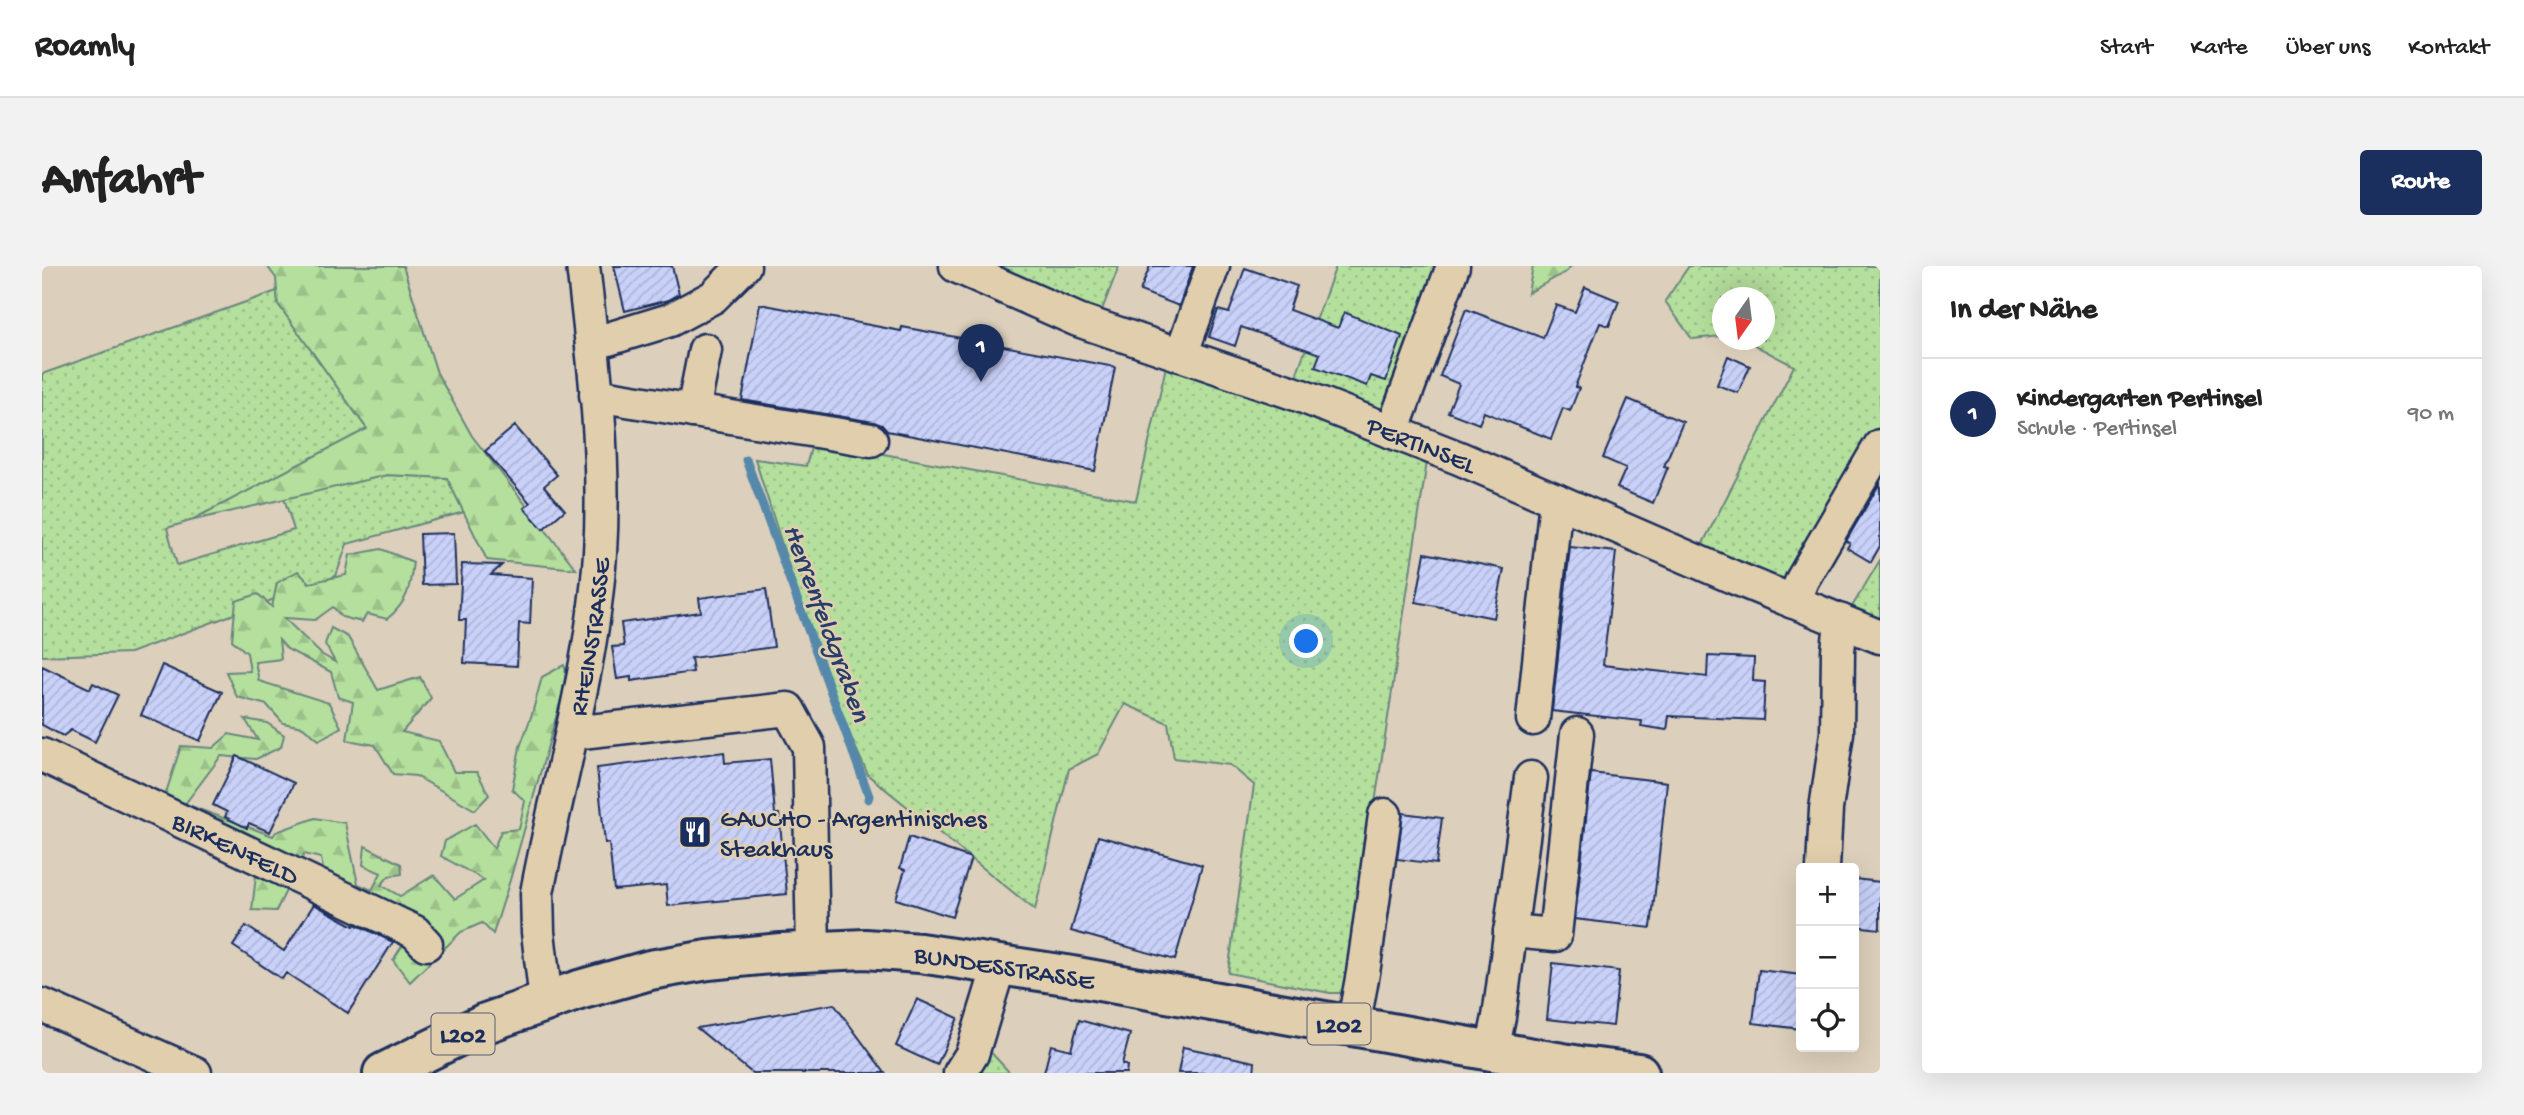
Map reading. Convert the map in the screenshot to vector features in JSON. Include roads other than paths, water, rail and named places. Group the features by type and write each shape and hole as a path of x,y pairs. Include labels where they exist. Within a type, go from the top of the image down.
{"main road":[{"name":"BUNDESSTRASSE","path":"383,1073 483,1024 650,970 708,960 864,949 920,953 999,965 1580,1066 1639,1073"}],"street":[{"name":"RHEINSTRASSE","path":"547,1002 538,932 537,893 590,640 600,554 602,467 583,266"},
{"path":"592,344 670,320 713,297 744,266"},
{"name":"PERTINSEL","path":"956,266 1079,320 1299,395 1392,432 1880,636"},
{"path":"1181,355 1213,266"},
{"path":"1392,432 1453,266"},
{"path":"693,411 705,350"},
{"path":"596,395 871,440"},
{"path":"1794,602 1802,580 1880,446"},
{"path":"1533,719 1556,500"},
{"path":"1823,863 1826,809 1837,733 1841,621"},
{"path":"572,733 788,709 808,747 813,951"},
{"path":"1510,930 1555,935 1577,734"},
{"name":"BIRKENFELD","path":"42,755 415,932 426,944"},
{"path":"1492,1051 1531,778"},
{"path":"1353,1027 1385,814"},
{"path":"960,1073 972,1054 999,965"},
{"path":"42,1005 195,1073"}],"waterway":[{"name":"Herrenfeldgraben","path":"746,460 868,799"}],"place":[{"name":"Kindergarten Pertinsel","path":"981,382"},
{"name":"GAUCHO - Argentinisches Steakhaus","path":"695,832"}]}
